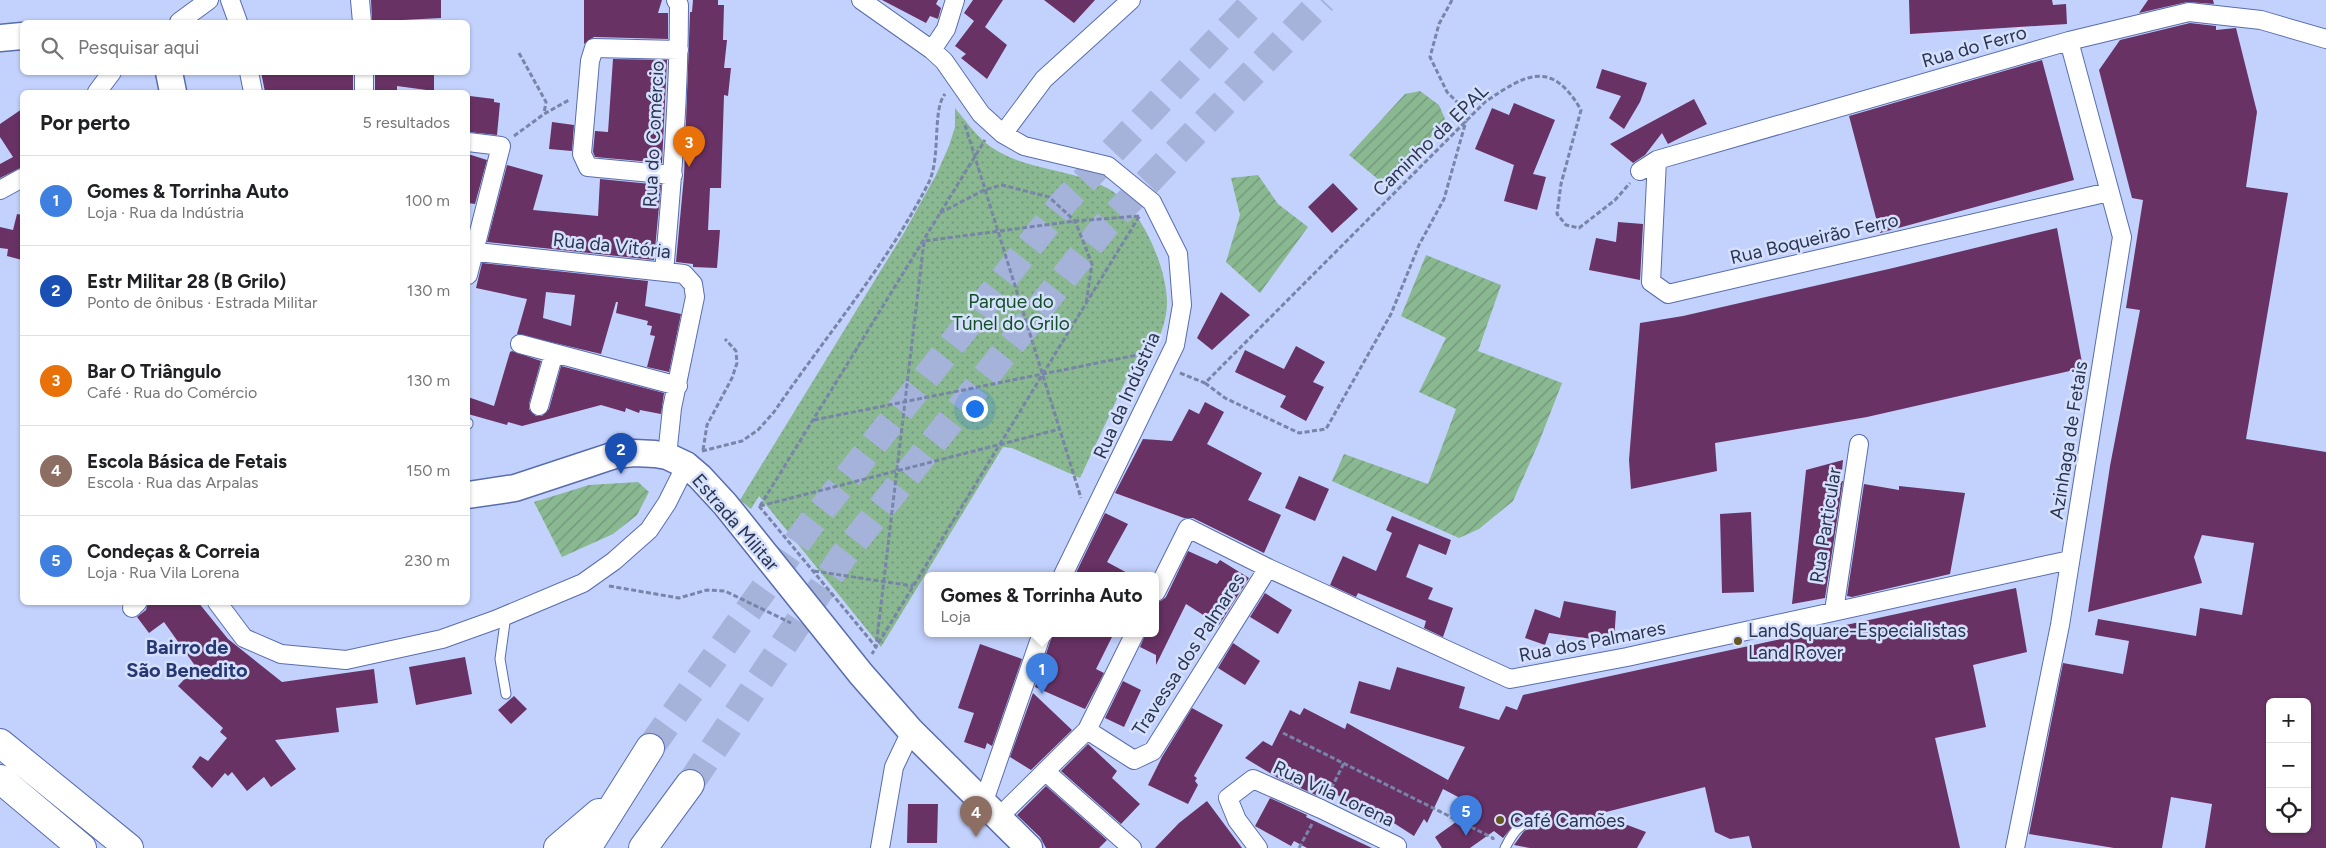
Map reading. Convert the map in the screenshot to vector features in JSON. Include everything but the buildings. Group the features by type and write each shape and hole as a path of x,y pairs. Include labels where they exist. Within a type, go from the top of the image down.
{"highway":[{"path":"0,743 129,848"},
{"path":"587,848 650,748"},
{"path":"0,779 82,848"},
{"path":"643,848 684,794 658,848"},
{"path":"558,848 618,797"}],"street":[{"path":"182,20 209,0"},
{"path":"230,0 237,20"},
{"path":"360,0 362,20"},
{"name":"Rua do Comércio","path":"664,272 673,175 679,50 679,5 676,0"},
{"name":"Rua da Indústria","path":"861,0 932,50 944,61 981,114 998,130 1024,146 1108,166 1152,202 1178,254 1182,305 1175,344 1166,367 1064,572"},
{"path":"932,50 946,29 955,0"},
{"path":"998,130 1044,79 1125,2"},
{"name":"Rua do Ferro","path":"1640,171 1657,160 2069,41 2190,12 2261,20 2326,39"},
{"path":"0,38 20,36"},
{"name":"Azinhaga de Fetais","path":"2015,848 2060,625 2122,237 2069,41"},
{"path":"673,175 588,167 582,154 590,61 594,48 679,50"},
{"path":"98,90 110,75"},
{"path":"170,75 173,90"},
{"path":"250,75 253,90"},
{"path":"364,75 364,90"},
{"path":"470,142 501,146 471,251"},
{"name":"Rua Boqueirão Ferro","path":"1657,160 1651,282 1668,294 2110,192"},
{"path":"0,190 20,179"},
{"name":"Rua da Vitória","path":"219,605 244,638 281,654 346,660 442,639 583,583 614,561 649,530 667,503 685,457 672,408 695,297 692,284 684,274 471,251"},
{"path":"520,344 678,386"},
{"path":"539,406 554,353"},
{"name":"Rua Particular","path":"1834,612 1859,444"},
{"path":"470,495 515,488 615,455 634,453 685,457"},
{"name":"Estrada Militar","path":"685,457 861,674 911,731 1030,848"},
{"name":"Rua dos Palmares","path":"1159,586 1188,528 1268,568 1510,679 1627,657 2070,560"},
{"name":"Travessa dos Palmares","path":"1087,730 1134,760 1153,752 1268,568"},
{"path":"992,809 1041,637"},
{"path":"992,809 1046,772 1087,730 1133,637"},
{"path":"880,848 894,767 911,731"},
{"path":"1046,772 1132,848"},
{"name":"Rua Vila Lorena","path":"1258,848 1237,820 1228,798 1253,779 1397,846"}],"lane":[{"path":"506,615 500,659 502,680 506,694"},
{"path":"1505,848 1523,822 1544,816"}],"path":[{"path":"1452,0 1439,24 1430,57 1447,92 1471,116"},
{"path":"519,53 546,102 544,114"},
{"name":"Caminho da EPAL","path":"1205,383 1484,102 1515,81 1541,75 1555,79 1572,95 1581,110 1561,184 1557,214 1566,225 1580,228 1615,200 1640,171"},
{"path":"685,457 742,442 758,430 774,412 903,228 930,181 936,160 939,108 943,97 956,80"},
{"path":"501,146 544,114 562,105 588,85"},
{"path":"814,420 1137,355 1205,383 1225,398 1299,433 1326,429 1391,314 1419,244 1444,199 1466,121"},
{"path":"964,122 996,231 1043,373 1088,524"},
{"path":"998,130 974,157 760,506 1060,429"},
{"path":"940,213 984,190 1002,185 1049,197 1075,221 1092,264 1086,306"},
{"path":"924,241 876,647 1140,216 1152,202"},
{"path":"924,241 1075,221 1140,216"},
{"path":"685,457 708,425 722,400 737,363 736,351 725,339"},
{"path":"813,571 913,586"},
{"path":"583,583 679,598 707,590 725,590 798,628"},
{"path":"1283,733 1453,816 1493,838 1493,843"},
{"path":"1299,848 1344,763"}],"green space":[{"path":"1420,91 1439,105 1445,119 1430,138 1385,185 1349,155 1405,94"},
{"name":"Parque do Túnel do Grilo","path":"955,108 981,139 1005,155 1019,161 1095,182 1121,198 1132,209 1141,223 1157,256 1166,289 1167,310 1162,331 1151,358 1139,352 1080,478 1012,448 1003,447 927,572 924,572 924,577 881,647 759,496 751,509 740,500 905,231 936,175 955,127"},
{"path":"1258,175 1278,204 1308,227 1260,293 1226,262 1240,215 1231,178"},
{"path":"1426,255 1501,285 1478,351 1562,383 1513,501 1479,529 1459,538 1332,481 1344,454 1428,484 1456,409 1419,392 1446,338 1401,316"},
{"path":"638,482 649,492 637,515 613,534 562,557 534,502 589,485"}],"tunnel":[{"path":"650,748 806,530 1064,202 1256,0"},
{"path":"690,784 843,556 1105,226 1323,0"}],"place":[{"name":"Bar O Triângulo","path":"689,167"},
{"name":"Estr Militar 28 (B Grilo)","path":"621,474"},
{"name":"LandSquare-Especialistas Land Rover","path":"1738,641"},
{"name":"Gomes & Torrinha Auto","path":"1042,694"},
{"name":"Café Camões","path":"1500,820"},
{"name":"Condeças & Correia","path":"1466,836"},
{"name":"Escola Básica de Fetais","path":"976,837"}],"district":[{"name":"Bairro de São Benedito","path":"187,658"}]}
